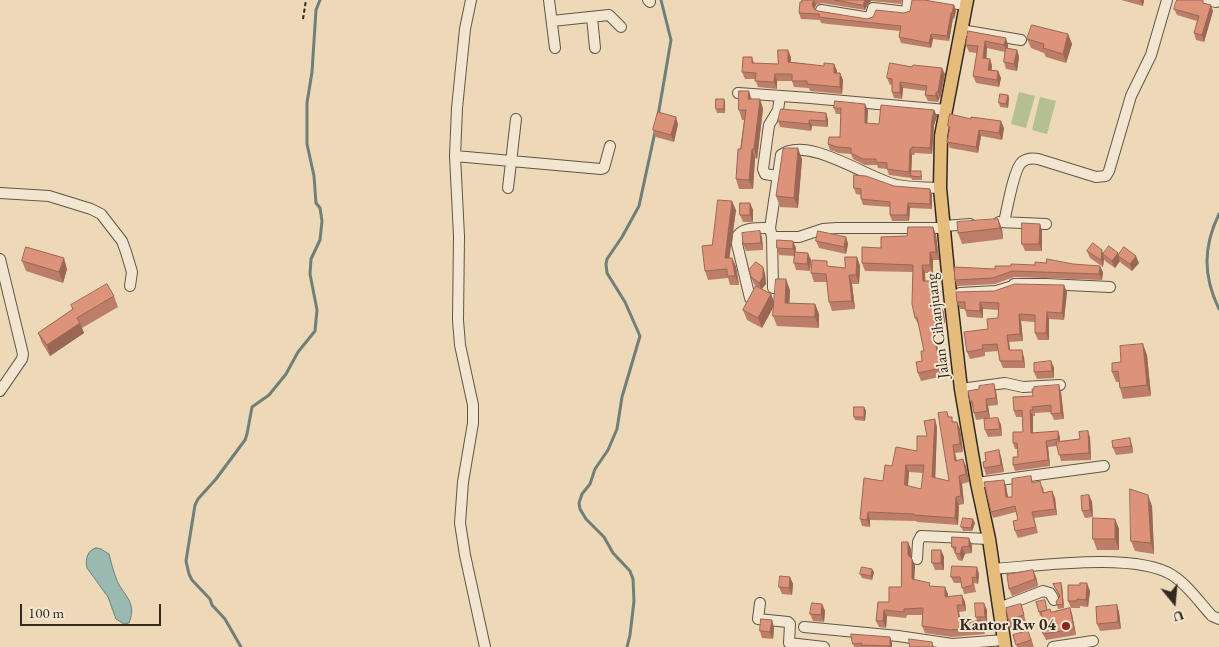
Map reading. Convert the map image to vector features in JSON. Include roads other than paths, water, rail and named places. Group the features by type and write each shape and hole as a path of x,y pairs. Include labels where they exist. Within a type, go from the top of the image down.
{"main road":[{"name":"Jalan Cihanjuang","path":"966,2 941,136 940,188 961,388 977,483 989,539 1004,643"}],"street":[{"path":"471,0 464,29 456,108 455,156 459,236 458,320 460,345 472,404 473,423 463,482 460,523 485,647"},
{"path":"549,0 555,48"},
{"path":"821,10 870,18 873,8 906,13 908,0"},
{"path":"930,0 966,2"},
{"path":"1004,222 1017,169 1025,160 1031,158 1038,159 1096,177 1106,176 1109,172 1131,96 1151,55 1167,0"},
{"path":"552,21 609,15 621,27"},
{"path":"592,17 595,48"},
{"path":"962,29 1021,40"},
{"path":"738,93 946,110"},
{"path":"777,176 765,174 763,169 769,125 778,110 780,96"},
{"path":"508,188 516,119"},
{"path":"455,156 601,169 604,168 610,146"},
{"path":"773,288 771,233 777,176 781,155 784,153 793,151 821,153 897,185 940,188"},
{"path":"0,193 49,196 101,214 122,241 132,272 130,286"},
{"path":"750,298 738,244 738,235 742,231 799,237 823,229 837,228 944,227 1004,222 1046,224"},
{"path":"0,259 23,354 0,391"},
{"path":"950,293 996,290 1013,286 1014,284 1110,288"},
{"path":"961,388 1005,383 1022,386 1060,385"},
{"path":"977,483 1104,466"},
{"path":"917,559 918,542 921,536 989,539"},
{"path":"994,569 1074,562 1116,562 1152,566 1172,575 1212,616 1219,619"},
{"path":"1000,608 1043,591 1050,593 1054,600"},
{"path":"760,603 758,619 788,622 790,624 789,643 824,647"},
{"path":"804,627 898,636 952,644 1004,643"},
{"path":"1052,647 1093,640"}],"water":[{"path":"96,548 109,554 116,578 132,609 129,623 124,624 116,619 108,597 87,568 87,556"}],"waterway":[{"path":"241,647 225,619 192,580 186,561 195,505 198,499 216,479 245,440 252,407 269,395 286,374 298,352 315,331 317,310 310,274 311,259 320,240 322,221 320,208 316,203 314,176 307,144 307,103 312,72 316,10 320,0"},
{"path":"658,116 671,40 661,0"},
{"path":"627,647 634,601 633,579 630,571 613,553 604,537 586,519 579,503 582,494 590,484 595,469 608,450 617,429 622,397 640,336 625,302 607,273 606,264 607,259 639,206 655,132"},
{"path":"1219,214 1210,238 1207,262 1210,285 1219,309"}],"place":[{"name":"Kantor Rw 04","path":"1066,626"}]}
